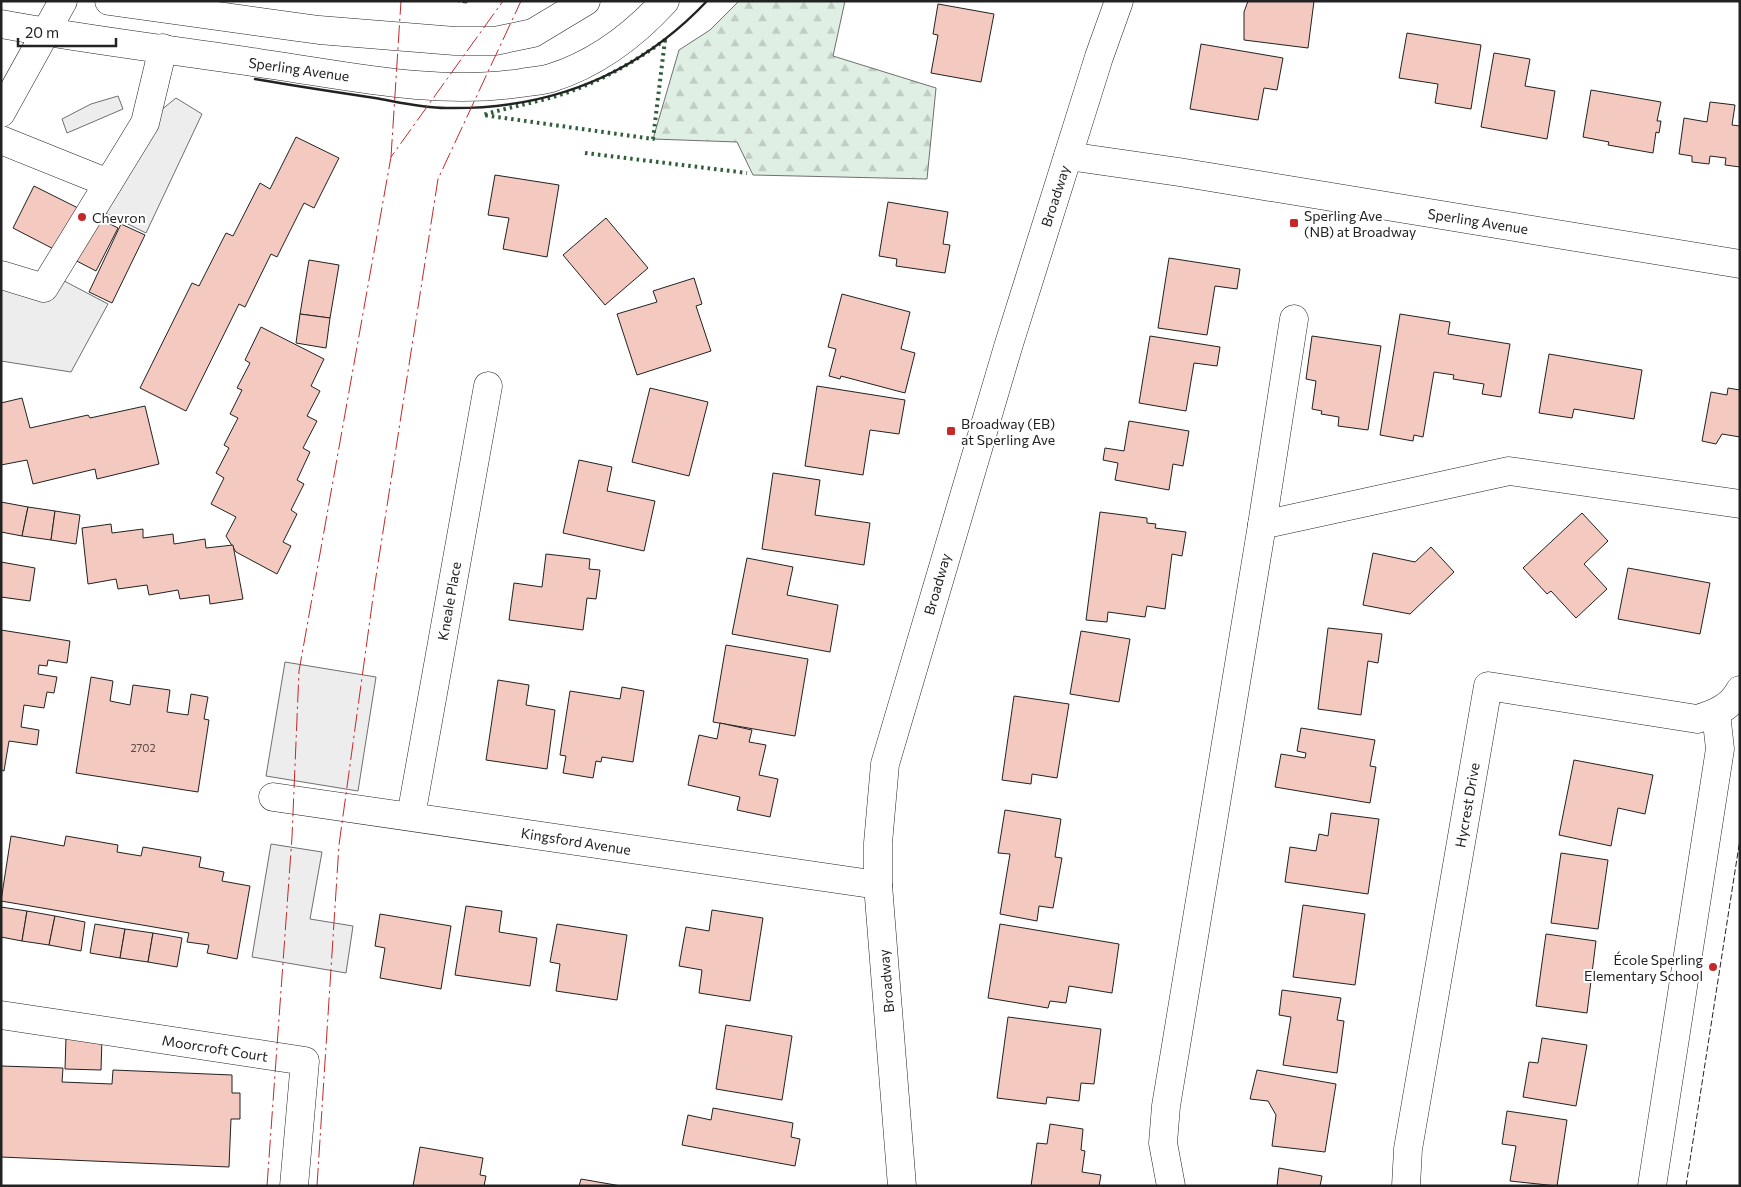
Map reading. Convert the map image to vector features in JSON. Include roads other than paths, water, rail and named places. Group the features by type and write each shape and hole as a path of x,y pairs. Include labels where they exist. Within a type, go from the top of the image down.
{"street":[{"path":"1,112 63,1"},
{"path":"109,1 180,6 319,30 455,41 495,41 534,34 575,9"},
{"name":"Sperling Avenue","path":"1,24 406,84 461,88 506,85 550,78 594,60 644,24 665,1"},
{"name":"Broadway","path":"902,1186 878,885 878,843 885,764 1008,347 1119,1"},
{"path":"1,275 44,288 145,123 163,48"},
{"path":"1,140 108,183"},
{"name":"Sperling Avenue","path":"1068,156 1179,172 1740,264"},
{"path":"1171,1186 1163,1143 1166,1106 1262,525 1294,318"},
{"name":"Kneale Place","path":"411,816 488,386"},
{"path":"1262,525 1509,471 1740,504"},
{"name":"Hycrest Drive","path":"1406,1186 1408,1149 1488,686 1697,719 1716,713 1736,698 1740,690"},
{"path":"1652,1186 1720,748 1716,713"},
{"name":"Kingsford Avenue","path":"273,797 878,885"},
{"name":"Moorcroft Court","path":"1,1015 305,1061 294,1186"}],"place":[{"name":"Chevron","path":"82,217"},
{"name":"Sperling Ave (NB) at Broadway","path":"1294,223"},
{"name":"Broadway (EB) at Sperling Ave","path":"951,431"},
{"name":"École Sperling Elementary School","path":"1713,967"}]}
